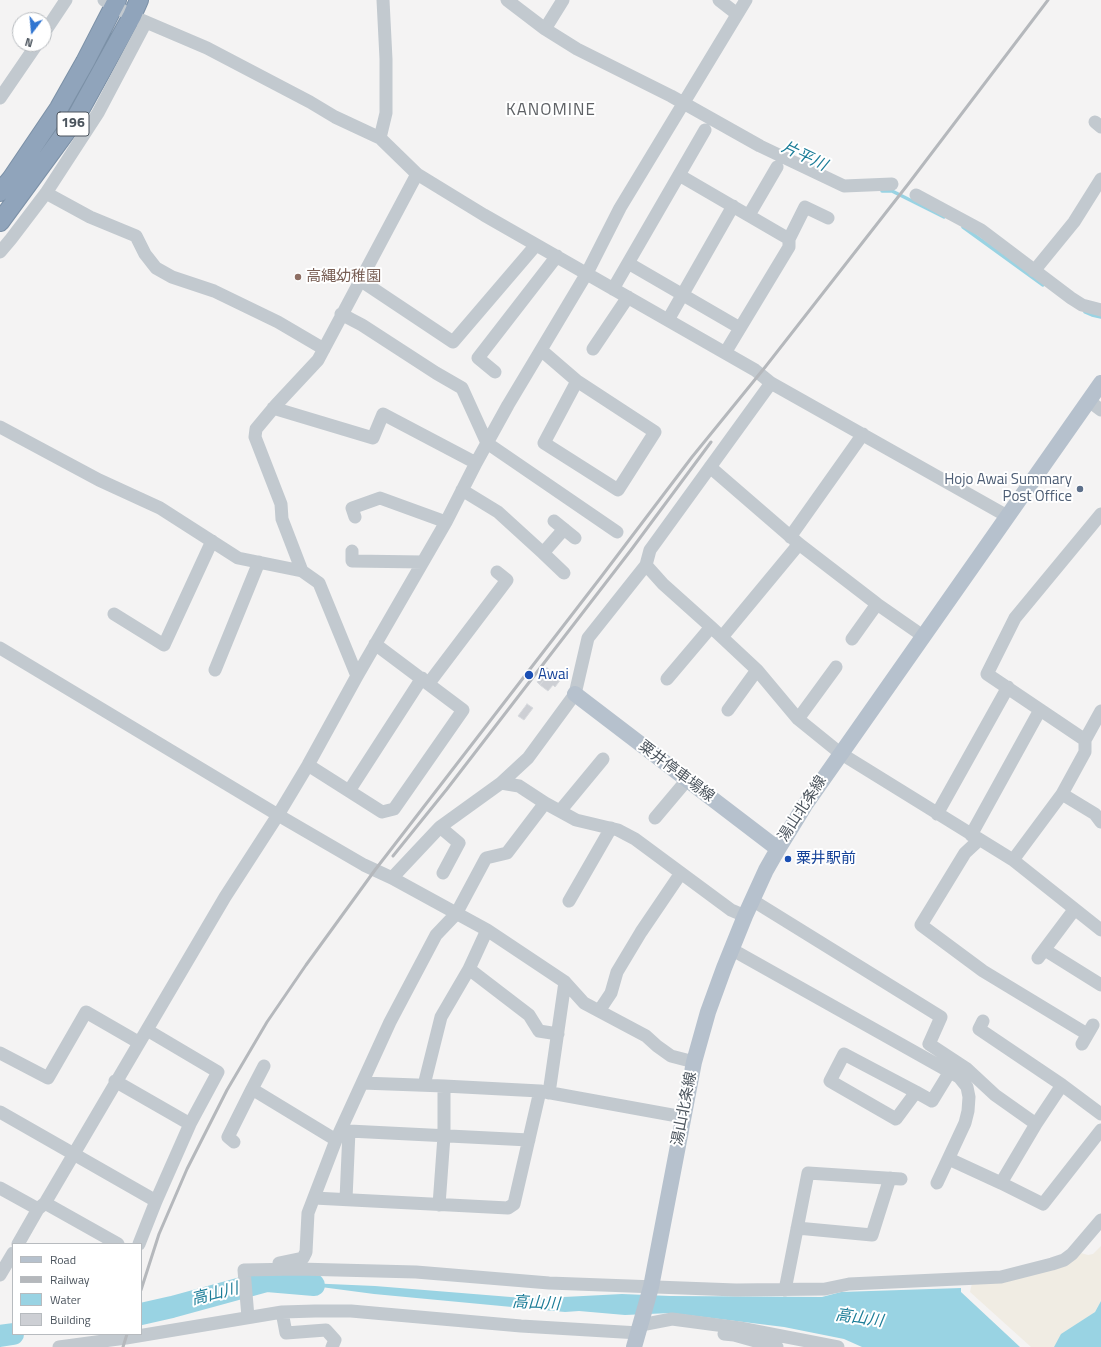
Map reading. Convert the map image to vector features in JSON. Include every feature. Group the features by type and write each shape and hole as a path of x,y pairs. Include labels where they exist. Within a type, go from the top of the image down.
{"highway":[{"name":"196","path":"0,222 74,121 139,19 139,0"},
{"name":"196","path":"0,192 11,179 59,108 85,62 112,2"}],"main road":[{"name":"湯山北条線","path":"639,1331 650,1290 694,1062 708,1012 731,949 752,900 778,848 840,753 1006,516 1095,406 1101,383"},
{"name":"粟井停車場線","path":"575,694 778,848"}],"street":[{"path":"52,21 66,0"},
{"path":"380,138 386,113 384,0"},
{"path":"507,0 545,29 577,49 760,146 844,186 892,184"},
{"path":"545,29 563,0"},
{"path":"718,0 737,14"},
{"path":"19,1243 225,897 278,815 308,765 356,676 446,522 508,405 587,273 620,208 746,0"},
{"path":"112,2 139,19 207,48 310,102 335,117 380,138 417,174 484,215 755,370 771,383 1006,516"},
{"path":"0,252 11,240 46,193 98,113 139,19"},
{"path":"0,98 32,52"},
{"path":"613,289 705,130"},
{"path":"749,215 777,167"},
{"path":"302,570 282,519 281,504 255,437 256,429 273,408 318,360 341,314 417,174"},
{"path":"679,175 789,238"},
{"path":"1034,270 1074,222 1101,179"},
{"path":"46,193 90,217 136,236 145,254 156,268 172,277 214,291 278,322 324,349"},
{"path":"916,194 981,230 1082,305 1101,310"},
{"path":"668,320 733,206"},
{"path":"724,353 788,247 789,238 805,207 828,218"},
{"path":"360,280 453,342 536,245"},
{"path":"496,372 478,358 557,256"},
{"path":"628,263 740,328"},
{"path":"593,349 628,297"},
{"path":"341,314 362,324 436,373 462,388 487,443 617,532"},
{"path":"541,350 577,381 655,432 618,490 544,443 577,381"},
{"path":"392,878 440,827 501,783 528,758 575,694 588,638 646,565 650,550 771,383"},
{"path":"273,408 373,438 383,414 476,463"},
{"path":"0,427 99,480 160,508 238,558 302,570 319,583 356,676"},
{"path":"722,637 794,541 863,434"},
{"path":"710,467 794,541 877,604 923,636"},
{"path":"462,490 498,512 564,573"},
{"path":"355,517 352,508 380,498 446,522"},
{"path":"1085,740 987,674 1015,618 1101,514"},
{"path":"543,553 559,525 575,538"},
{"path":"114,614 164,645 212,541"},
{"path":"352,551 352,561 423,562"},
{"path":"215,670 259,562"},
{"path":"646,565 663,584 712,627 757,670 798,719 840,753 1013,860 1101,930"},
{"path":"349,791 425,681 507,580 497,572"},
{"path":"852,639 877,604"},
{"path":"667,679 712,627"},
{"path":"308,765 382,812 394,809 463,710 375,644"},
{"path":"0,648 364,865 392,878 487,930 565,982 584,1003 646,1036 671,1056 694,1062"},
{"path":"798,719 836,667"},
{"path":"728,710 757,670"},
{"path":"937,814 1008,688"},
{"path":"1040,710 975,837 922,925 983,971 1087,1034"},
{"path":"1013,860 1062,794 1085,752 1085,740 1101,711"},
{"path":"560,811 603,759"},
{"path":"655,818 687,780"},
{"path":"501,783 519,786 545,803 576,820 618,830 635,839 731,910 745,916"},
{"path":"1062,794 1095,814 1101,822"},
{"path":"244,1274 302,1258 306,1252 308,1213 336,1140 390,1022 436,935 456,914 486,858 506,853 545,803"},
{"path":"440,827 459,843 443,873"},
{"path":"569,902 611,828"},
{"path":"599,1011 611,993 617,972 621,965 641,932 681,873"},
{"path":"752,900 941,1016 929,1044 953,1067 966,1087 969,1097 968,1111 965,1122 937,1183"},
{"path":"1074,910 1041,954 1101,985"},
{"path":"424,1085 441,1017 469,969 487,930"},
{"path":"731,949 953,1067 967,1069 995,1095 1036,1124"},
{"path":"469,969 529,1015 539,1030 558,1034"},
{"path":"314,1198 501,1209 508,1208 514,1204 529,1140 545,1092 558,1034 565,982"},
{"path":"0,1053 48,1078 86,1012 138,1042"},
{"path":"983,1021 979,1029 1062,1085 1101,1114"},
{"path":"139,1243 190,1124 218,1072 147,1030"},
{"path":"916,1092 896,1119 830,1081 844,1054 916,1092 932,1101 953,1067"},
{"path":"234,1142 228,1137 264,1066"},
{"path":"115,1082 190,1124"},
{"path":"362,1083 545,1092 683,1117"},
{"path":"1001,1183 1036,1124 1062,1085"},
{"path":"439,1205 444,1136 444,1086"},
{"path":"252,1089 336,1140"},
{"path":"0,1112 156,1201"},
{"path":"949,1159 1043,1204 1101,1130"},
{"path":"346,1199 348,1131 529,1140"},
{"path":"786,1290 797,1228 808,1173 896,1178 872,1234 797,1228"},
{"path":"0,1188 42,1206 116,1243"},
{"path":"244,1274 298,1269 416,1272 650,1290 826,1289 849,1284 1001,1277 1064,1260 1072,1254 1101,1220"},
{"path":"0,1275 12,1255"},
{"path":"244,1274 247,1313"},
{"path":"142,1335 247,1313 351,1311 521,1326 639,1331 687,1329 734,1335 777,1347"},
{"path":"282,1312 286,1333 326,1330 335,1340 332,1347"},
{"path":"639,1331 672,1318 740,1328 838,1347"},
{"path":"59,1347 141,1335"}],"sand":[{"path":"1101,1246 1101,1301 1095,1312 1079,1323 1054,1347 1031,1347 970,1292 972,1283 1081,1253 1088,1255 1093,1254"}],"water":[{"path":"283,1282 375,1286 523,1298 622,1294 670,1296 822,1297 841,1292 961,1288 961,1292 1020,1347 862,1347 844,1339 784,1327 671,1313 625,1315 579,1311 565,1312 374,1294"},
{"path":"1101,1301 1101,1347 1054,1347 1061,1334 1095,1312"}],"building":[{"path":"547,668 551,671 540,685 537,682"},
{"path":"551,671 561,679 555,687 553,685 548,691 540,685"},
{"path":"527,704 533,708 524,720 518,716"}],"waterway":[{"name":"片平川","path":"882,191 892,191 944,217"},
{"name":"片平川","path":"963,227 1043,285"},
{"name":"片平川","path":"1085,312 1101,317"},
{"name":"高山川","path":"142,1314 267,1281 314,1285"},
{"name":"高山川","path":"0,1336 12,1334"}],"railway":[{"path":"142,1287 159,1234 187,1169 227,1090 267,1022 306,965 375,870 692,457 766,366 909,183 1048,0"},
{"path":"393,856 447,789 631,550 711,442"},
{"path":"123,1347 127,1335"}],"place":[{"name":"高縄幼稚園","path":"298,277"},
{"name":"Hojo Awai Summary Post Office","path":"1080,489"},
{"name":"Awai","path":"529,675"},
{"name":"粟井駅前","path":"788,859"}],"district":[{"name":"KANOMINE","path":"551,111"}]}
